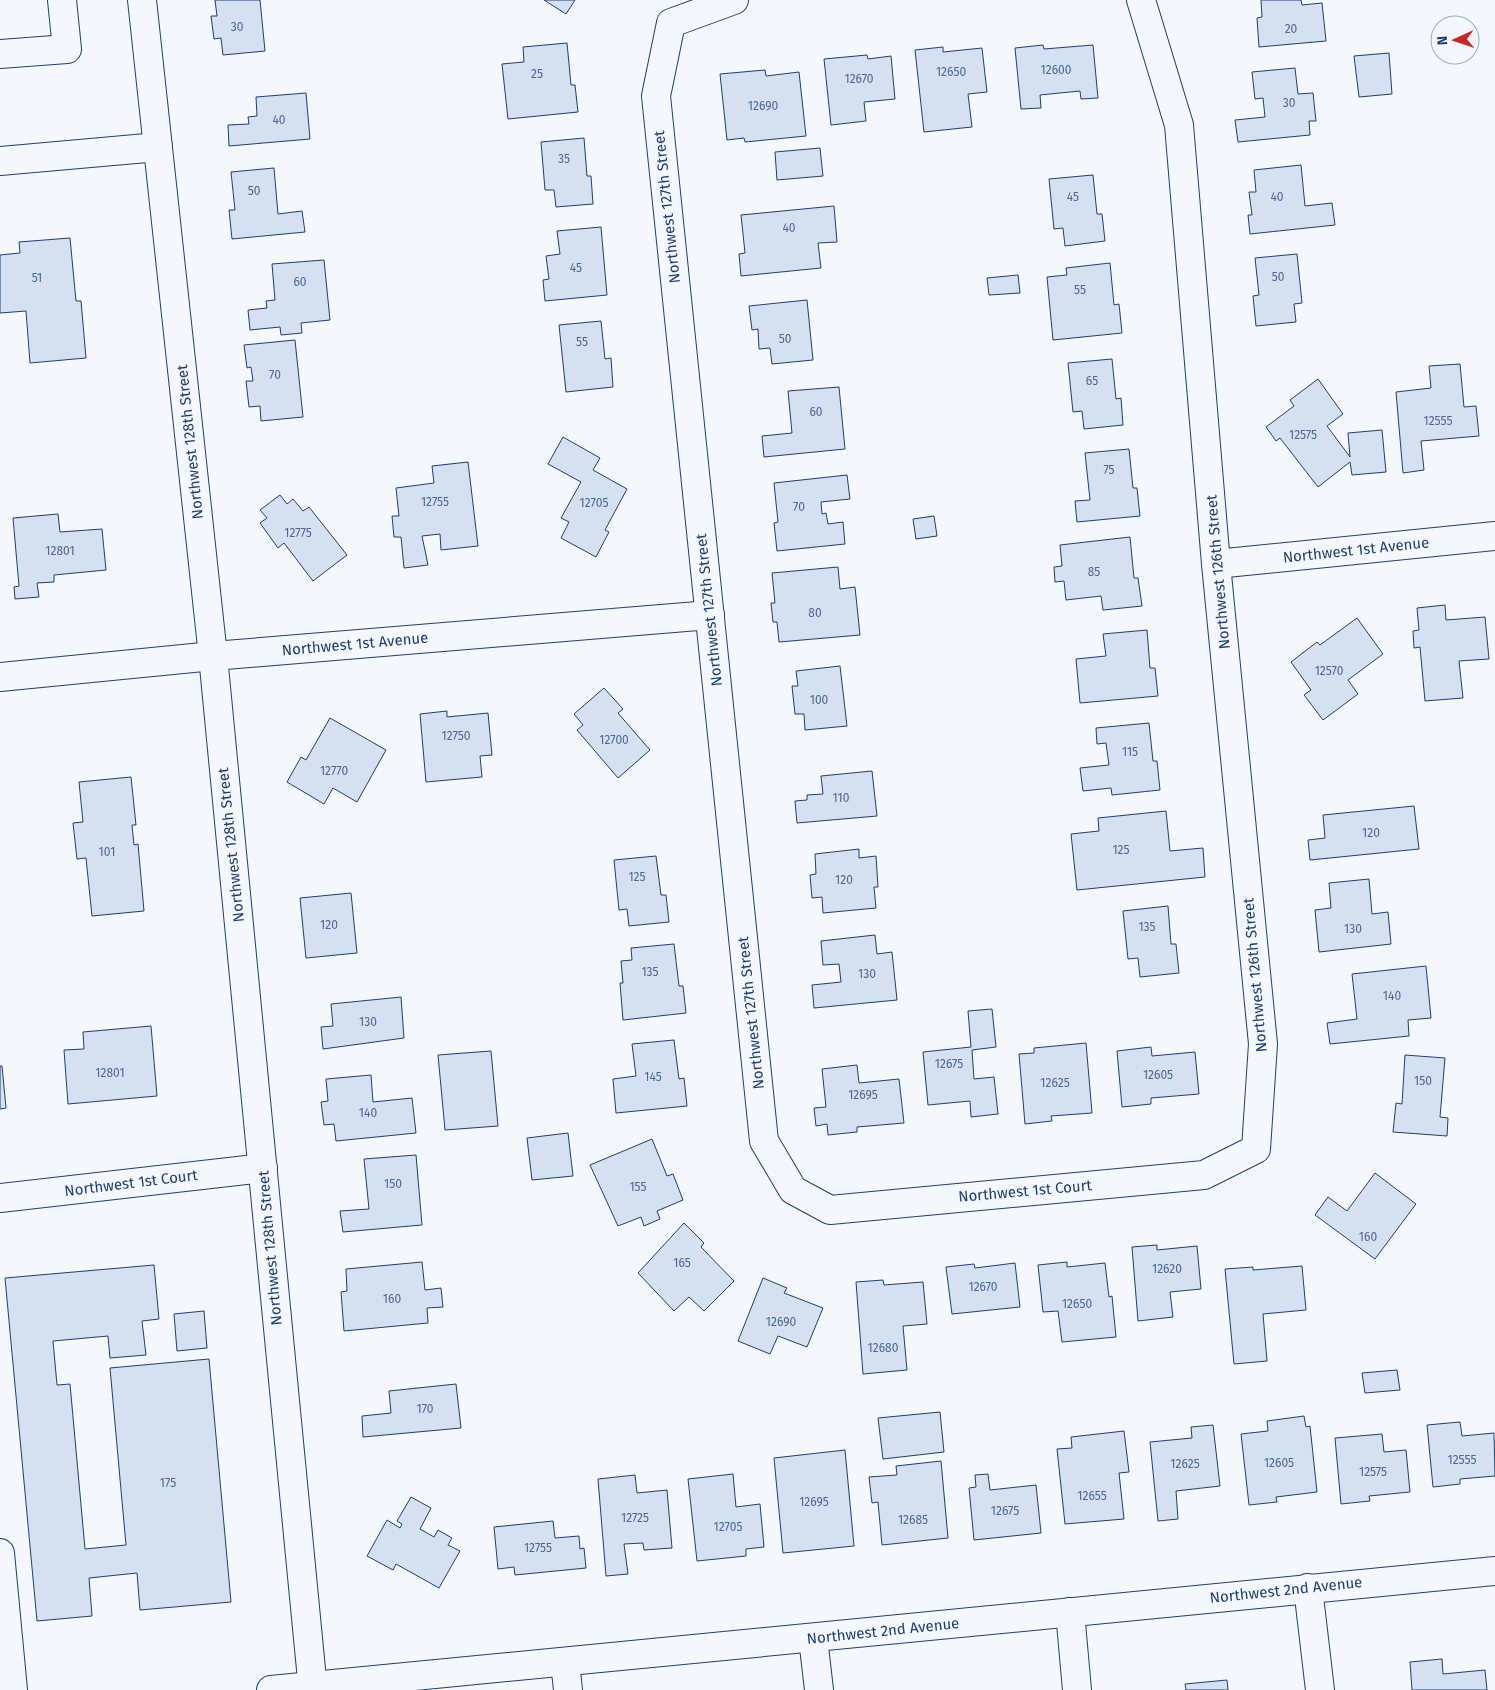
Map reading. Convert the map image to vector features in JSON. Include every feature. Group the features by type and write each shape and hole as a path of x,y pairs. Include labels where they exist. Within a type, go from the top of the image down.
{"street":[{"path":"0,54 67,49 62,0"},
{"name":"Northwest 128th Street","path":"142,0 213,656 312,1688"},
{"name":"Northwest 127th Street","path":"734,0 671,22 656,96 764,1141 793,1190"},
{"name":"Northwest 126th Street","path":"1141,0 1179,125 1216,564 1263,1044 1256,1149"},
{"path":"0,161 158,147"},
{"name":"Northwest 1st Avenue","path":"1216,564 1495,536"},
{"name":"Northwest 1st Avenue","path":"0,677 213,656 710,615"},
{"name":"Northwest 1st Court","path":"793,1190 830,1210 1204,1175 1256,1149"},
{"name":"Northwest 1st Court","path":"0,1198 263,1168"},
{"path":"0,1553 13,1690"},
{"name":"Northwest 2nd Avenue","path":"271,1690 312,1688 1495,1571"},
{"path":"1308,1588 1320,1690"},
{"path":"1070,1612 1077,1690"},
{"path":"814,1638 819,1690"},
{"path":"565,1662 568,1690"}],"building":[{"path":"215,0 260,0 265,51 223,55 221,38 214,39 211,16 217,16"},
{"path":"544,0 575,0 566,14"},
{"path":"1261,0 1301,0 1302,5 1322,3 1326,41 1259,47 1257,18 1262,17"},
{"path":"567,43 571,85 575,85 578,112 508,119 502,64 524,62 523,47"},
{"path":"1043,45 1044,49 1093,45 1098,98 1081,99 1080,91 1040,95 1041,108 1021,109 1015,48"},
{"path":"943,47 943,52 982,48 987,92 968,94 972,127 924,132 915,50"},
{"path":"1389,53 1392,94 1359,97 1354,56"},
{"path":"867,55 868,59 891,56 895,99 864,102 866,121 831,125 824,59"},
{"path":"1295,68 1298,94 1313,93 1316,121 1309,121 1310,135 1238,142 1235,120 1265,117 1263,98 1255,99 1252,72"},
{"path":"765,70 766,76 799,72 806,136 745,142 744,138 727,140 720,74"},
{"path":"306,93 310,139 229,146 228,125 249,124 248,117 257,116 256,97"},
{"path":"584,138 587,176 591,176 593,204 556,207 554,190 545,190 541,142"},
{"path":"820,148 823,176 777,180 775,152"},
{"path":"1301,165 1305,206 1332,203 1335,225 1250,234 1248,215 1252,215 1249,192 1256,192 1254,170"},
{"path":"274,168 278,214 302,211 305,232 232,239 229,210 235,210 231,172"},
{"path":"1093,175 1097,214 1102,214 1105,241 1065,246 1063,228 1054,229 1049,179"},
{"path":"834,206 837,242 818,243 821,268 741,276 739,254 745,253 741,215"},
{"path":"601,227 607,295 545,301 543,280 549,279 546,256 560,254 557,231"},
{"path":"70,238 76,301 81,301 86,358 30,363 26,311 0,313 0,255 20,253 19,242"},
{"path":"1297,254 1302,303 1294,304 1296,322 1256,326 1253,296 1259,295 1255,258"},
{"path":"324,260 330,320 301,323 302,333 281,335 280,327 250,330 248,310 267,308 266,301 275,300 272,264"},
{"path":"1110,263 1114,305 1119,304 1122,333 1053,340 1047,277 1067,275 1066,268"},
{"path":"1018,275 1020,293 989,295 987,278"},
{"path":"807,300 813,360 772,364 770,348 759,349 758,329 752,330 749,306"},
{"path":"601,321 605,359 611,358 613,387 566,392 559,325"},
{"path":"295,340 303,417 261,421 260,406 249,407 246,381 253,381 251,367 247,368 244,345"},
{"path":"1112,359 1116,399 1121,398 1123,425 1084,429 1082,411 1073,412 1068,363"},
{"path":"1460,364 1464,407 1476,406 1479,436 1421,441 1424,470 1403,473 1396,392 1431,388 1429,366"},
{"path":"1318,379 1343,414 1327,426 1350,457 1348,433 1382,430 1386,472 1352,475 1350,462 1318,487 1280,438 1276,441 1266,427 1294,406 1290,400"},
{"path":"839,387 845,449 764,457 762,436 792,433 788,391"},
{"path":"563,437 600,458 593,470 627,489 605,530 609,532 596,557 561,538 569,522 561,518 581,482 548,464"},
{"path":"1129,449 1133,488 1137,488 1140,516 1077,522 1075,501 1090,500 1085,453"},
{"path":"468,462 478,546 441,550 440,534 422,536 428,565 404,568 401,537 394,537 392,516 399,516 396,488 434,483 432,466"},
{"path":"847,475 850,499 821,502 822,514 826,513 828,524 843,522 845,544 777,551 774,523 778,522 774,483"},
{"path":"280,495 287,504 293,499 303,511 309,507 347,555 313,581 284,543 278,548 260,523 267,518 260,510"},
{"path":"58,514 60,532 102,529 106,570 54,575 54,582 37,583 39,597 15,599 14,587 19,586 13,518"},
{"path":"934,516 937,536 916,539 913,519"},
{"path":"1130,537 1134,578 1138,578 1142,606 1103,610 1101,596 1066,600 1064,581 1055,582 1054,567 1062,566 1060,545"},
{"path":"838,567 840,589 855,587 860,635 779,642 777,622 773,622 771,603 775,603 772,573"},
{"path":"1445,605 1446,620 1485,617 1489,659 1459,661 1463,698 1425,701 1420,647 1414,648 1413,631 1419,630 1417,608"},
{"path":"1357,618 1383,654 1348,680 1358,694 1323,720 1304,695 1311,690 1291,662 1317,642 1320,645"},
{"path":"1147,630 1150,668 1155,668 1158,696 1080,703 1076,659 1106,656 1103,634"},
{"path":"840,666 847,726 805,730 804,714 795,714 792,686 798,686 796,671"},
{"path":"604,688 623,709 618,713 650,750 618,778 577,730 583,725 574,714"},
{"path":"447,711 447,717 488,713 492,755 480,756 482,777 426,782 420,714"},
{"path":"330,718 386,750 357,802 333,788 324,804 287,782 301,757 306,760"},
{"path":"1149,723 1153,761 1157,761 1160,790 1112,795 1111,788 1083,791 1080,768 1109,765 1106,743 1097,744 1096,728"},
{"path":"872,771 877,816 797,823 795,801 807,800 807,795 823,794 821,776"},
{"path":"131,777 136,825 132,825 134,845 138,844 144,911 92,916 86,858 77,859 73,823 83,822 79,782"},
{"path":"1414,806 1419,849 1310,860 1308,840 1325,838 1323,815"},
{"path":"1166,811 1170,851 1203,848 1205,877 1077,890 1071,834 1099,831 1098,818"},
{"path":"859,849 859,858 876,856 878,887 874,887 876,908 823,913 822,897 812,898 810,875 816,874 815,854"},
{"path":"656,856 661,895 666,895 669,922 629,926 627,909 619,910 614,860"},
{"path":"1369,879 1372,914 1388,912 1391,944 1319,952 1315,910 1331,908 1329,883"},
{"path":"351,893 357,953 306,958 300,898"},
{"path":"1168,906 1171,944 1176,944 1179,973 1140,977 1138,958 1128,959 1123,911"},
{"path":"875,935 877,954 892,952 897,1000 814,1008 812,985 841,982 839,964 823,965 821,941"},
{"path":"674,944 679,986 683,986 686,1013 623,1020 620,983 623,983 621,961 632,960 631,948"},
{"path":"1426,966 1431,1018 1408,1020 1409,1036 1330,1044 1327,1023 1357,1019 1352,974"},
{"path":"401,997 404,1038 323,1049 321,1027 333,1026 331,1004"},
{"path":"992,1009 996,1047 972,1050 974,1079 994,1077 998,1114 971,1117 970,1101 928,1105 923,1052 971,1047 968,1011"},
{"path":"151,1026 157,1096 68,1104 64,1050 84,1049 83,1032"},
{"path":"674,1040 679,1079 684,1078 687,1106 616,1113 613,1079 636,1076 632,1044"},
{"path":"1086,1043 1092,1113 1051,1116 1052,1121 1025,1124 1019,1054 1034,1053 1034,1048"},
{"path":"1151,1047 1152,1056 1195,1052 1199,1094 1151,1098 1151,1104 1122,1107 1117,1051"},
{"path":"491,1051 498,1126 445,1130 438,1055"},
{"path":"1405,1055 1445,1058 1440,1117 1448,1118 1447,1136 1393,1132 1396,1103 1402,1104"},
{"path":"857,1065 859,1083 899,1079 904,1123 857,1127 857,1132 828,1135 827,1124 816,1126 814,1108 826,1107 822,1069"},
{"path":"0,1066 2,1066 6,1108 0,1109"},
{"path":"371,1075 373,1102 412,1098 416,1133 336,1141 334,1124 324,1125 321,1102 328,1101 326,1079"},
{"path":"568,1133 573,1176 532,1180 527,1138"},
{"path":"652,1139 667,1176 673,1174 683,1200 657,1211 660,1219 644,1226 641,1217 618,1226 590,1165"},
{"path":"416,1155 422,1225 343,1232 340,1211 369,1209 364,1159"},
{"path":"1375,1173 1416,1204 1375,1259 1315,1215 1328,1197 1347,1211"},
{"path":"684,1223 704,1243 701,1247 734,1281 704,1311 689,1297 674,1311 638,1273"},
{"path":"1157,1245 1157,1250 1197,1246 1201,1289 1170,1292 1173,1317 1138,1321 1132,1247"},
{"path":"422,1262 425,1290 441,1288 443,1307 427,1308 428,1323 344,1331 341,1292 347,1291 346,1269"},
{"path":"1067,1262 1067,1267 1105,1263 1109,1297 1112,1296 1116,1337 1062,1342 1058,1311 1043,1312 1038,1265"},
{"path":"1015,1263 1020,1307 952,1314 946,1267 974,1264 975,1268"},
{"path":"154,1265 159,1319 142,1321 146,1355 110,1358 108,1336 53,1341 57,1385 70,1384 85,1549 126,1545 110,1368 209,1359 231,1602 140,1610 137,1573 89,1578 92,1616 37,1621 5,1278"},
{"path":"1302,1266 1306,1310 1263,1314 1267,1361 1234,1364 1225,1269 1253,1267 1253,1270"},
{"path":"763,1278 787,1288 784,1293 823,1308 807,1347 778,1336 770,1354 738,1341"},
{"path":"883,1280 884,1285 923,1282 927,1324 903,1326 907,1370 863,1374 856,1282"},
{"path":"204,1311 207,1348 177,1351 174,1314"},
{"path":"1397,1370 1400,1390 1365,1393 1362,1373"},
{"path":"456,1384 461,1428 363,1437 362,1416 391,1413 389,1391"},
{"path":"940,1412 944,1452 883,1459 878,1418"},
{"path":"1304,1416 1306,1427 1310,1426 1317,1492 1276,1497 1277,1502 1249,1505 1241,1434 1268,1431 1267,1421"},
{"path":"1460,1422 1462,1436 1494,1433 1495,1476 1460,1479 1460,1484 1433,1487 1427,1425"},
{"path":"1213,1425 1220,1486 1176,1491 1178,1519 1158,1521 1150,1442 1192,1438 1191,1427"},
{"path":"1124,1431 1129,1472 1119,1473 1124,1519 1065,1524 1057,1449 1072,1448 1071,1437"},
{"path":"1382,1434 1384,1452 1406,1450 1410,1492 1369,1496 1370,1501 1341,1504 1335,1438"},
{"path":"845,1450 854,1546 783,1553 774,1458"},
{"path":"941,1461 948,1538 882,1545 878,1502 872,1503 869,1477 897,1475 896,1466"},
{"path":"733,1474 736,1507 760,1504 764,1547 746,1549 746,1556 697,1561 688,1479"},
{"path":"988,1474 990,1490 1036,1485 1041,1533 974,1540 969,1488 976,1487 975,1475"},
{"path":"635,1475 637,1493 667,1490 672,1548 644,1550 643,1543 624,1544 628,1574 606,1576 598,1479"},
{"path":"411,1497 431,1508 420,1529 434,1537 438,1530 452,1538 448,1545 460,1551 439,1588 396,1564 393,1570 367,1556 387,1520 400,1528 402,1524 397,1521"},
{"path":"553,1521 555,1538 579,1536 580,1549 584,1548 586,1568 515,1575 514,1567 498,1569 494,1527"},
{"path":"1442,1659 1443,1674 1485,1670 1487,1690 1412,1690 1410,1662"},
{"path":"1227,1680 1228,1690 1186,1690 1185,1684"}]}
